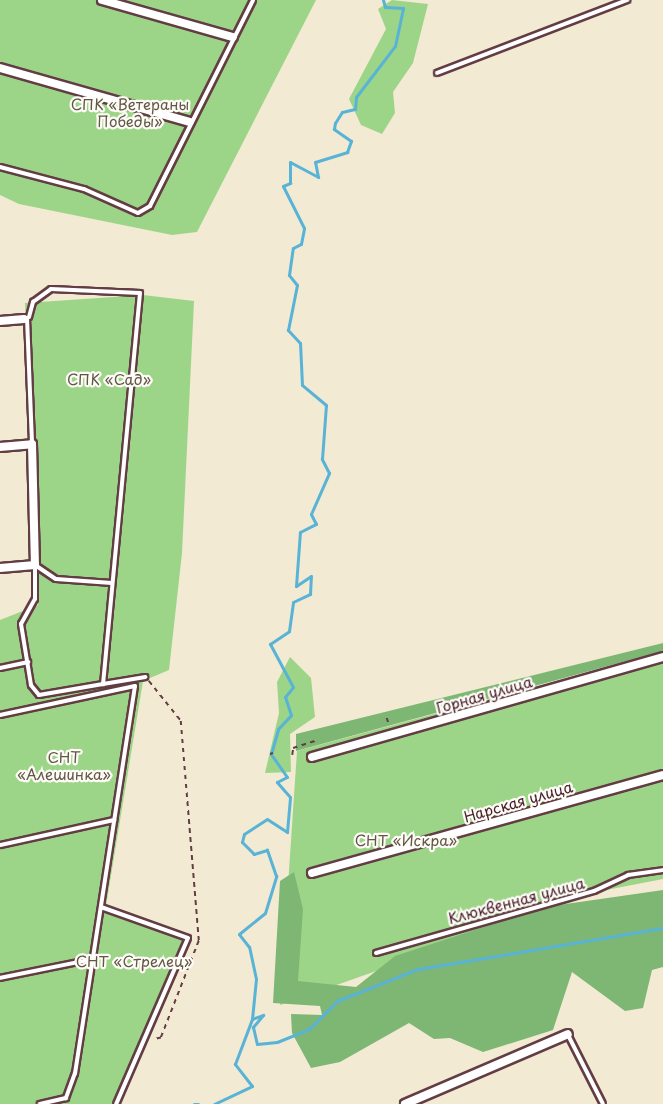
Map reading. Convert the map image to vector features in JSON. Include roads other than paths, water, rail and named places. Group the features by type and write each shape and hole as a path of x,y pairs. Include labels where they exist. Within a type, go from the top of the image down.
{"street":[{"path":"102,0 233,37"},
{"path":"0,68 189,122"},
{"path":"0,321 26,318"},
{"path":"0,447 32,444 34,565 0,568"},
{"name":"Горная улица","path":"312,757 663,657"},
{"name":"Нарская улица","path":"312,873 663,775"},
{"path":"405,1104 568,1034"}],"lane":[{"path":"0,167 84,189 138,213 150,206 189,122 253,0"},
{"path":"437,73 627,0"},
{"path":"32,444 26,318 33,302 51,289 140,293 103,684"},
{"path":"34,565 56,579 112,583"},
{"path":"34,565 35,599 21,624 31,685 47,697 145,677"},
{"path":"0,668 28,662"},
{"path":"0,715 135,686 93,959 69,1090 66,1098 40,1104"},
{"path":"0,844 114,820"},
{"name":"Клюквенная улица","path":"376,953 594,891 628,875 663,870"},
{"path":"101,907 188,938 115,1104"},
{"path":"0,978 93,959"},
{"path":"568,1034 603,1104"}],"waterway":[{"path":"214,1104 252,1086 235,1064 252,1019 256,979 249,947 239,934 265,913 276,876 267,850 254,854 242,842 244,834 267,819 287,832 290,797 277,782 287,777 271,754 278,729 291,715 285,697 293,687 270,644 289,631 293,602 310,594 311,576 296,586 300,532 316,524 311,514 329,473 322,459 326,405 302,385 300,343 288,330 297,285 289,275 293,248 301,244 304,228 283,186 290,183 290,162 318,177 315,162 347,152 351,141 334,129 335,123 342,112 355,109 356,97 395,46 403,8 385,7 383,0"},
{"path":"252,1019 263,1015 253,1027 257,1044 277,1042 309,1029 337,1001 418,969 663,928"}],"park label":[{"name":"СПК «Ветераны Победы»","path":"130,112"},
{"name":"СПК «Сад»","path":"109,379"},
{"name":"СНТ «Алешинка»","path":"64,764"},
{"name":"СНТ «Искра»","path":"406,840"},
{"name":"СНТ «Стрелец»","path":"134,961"}]}
